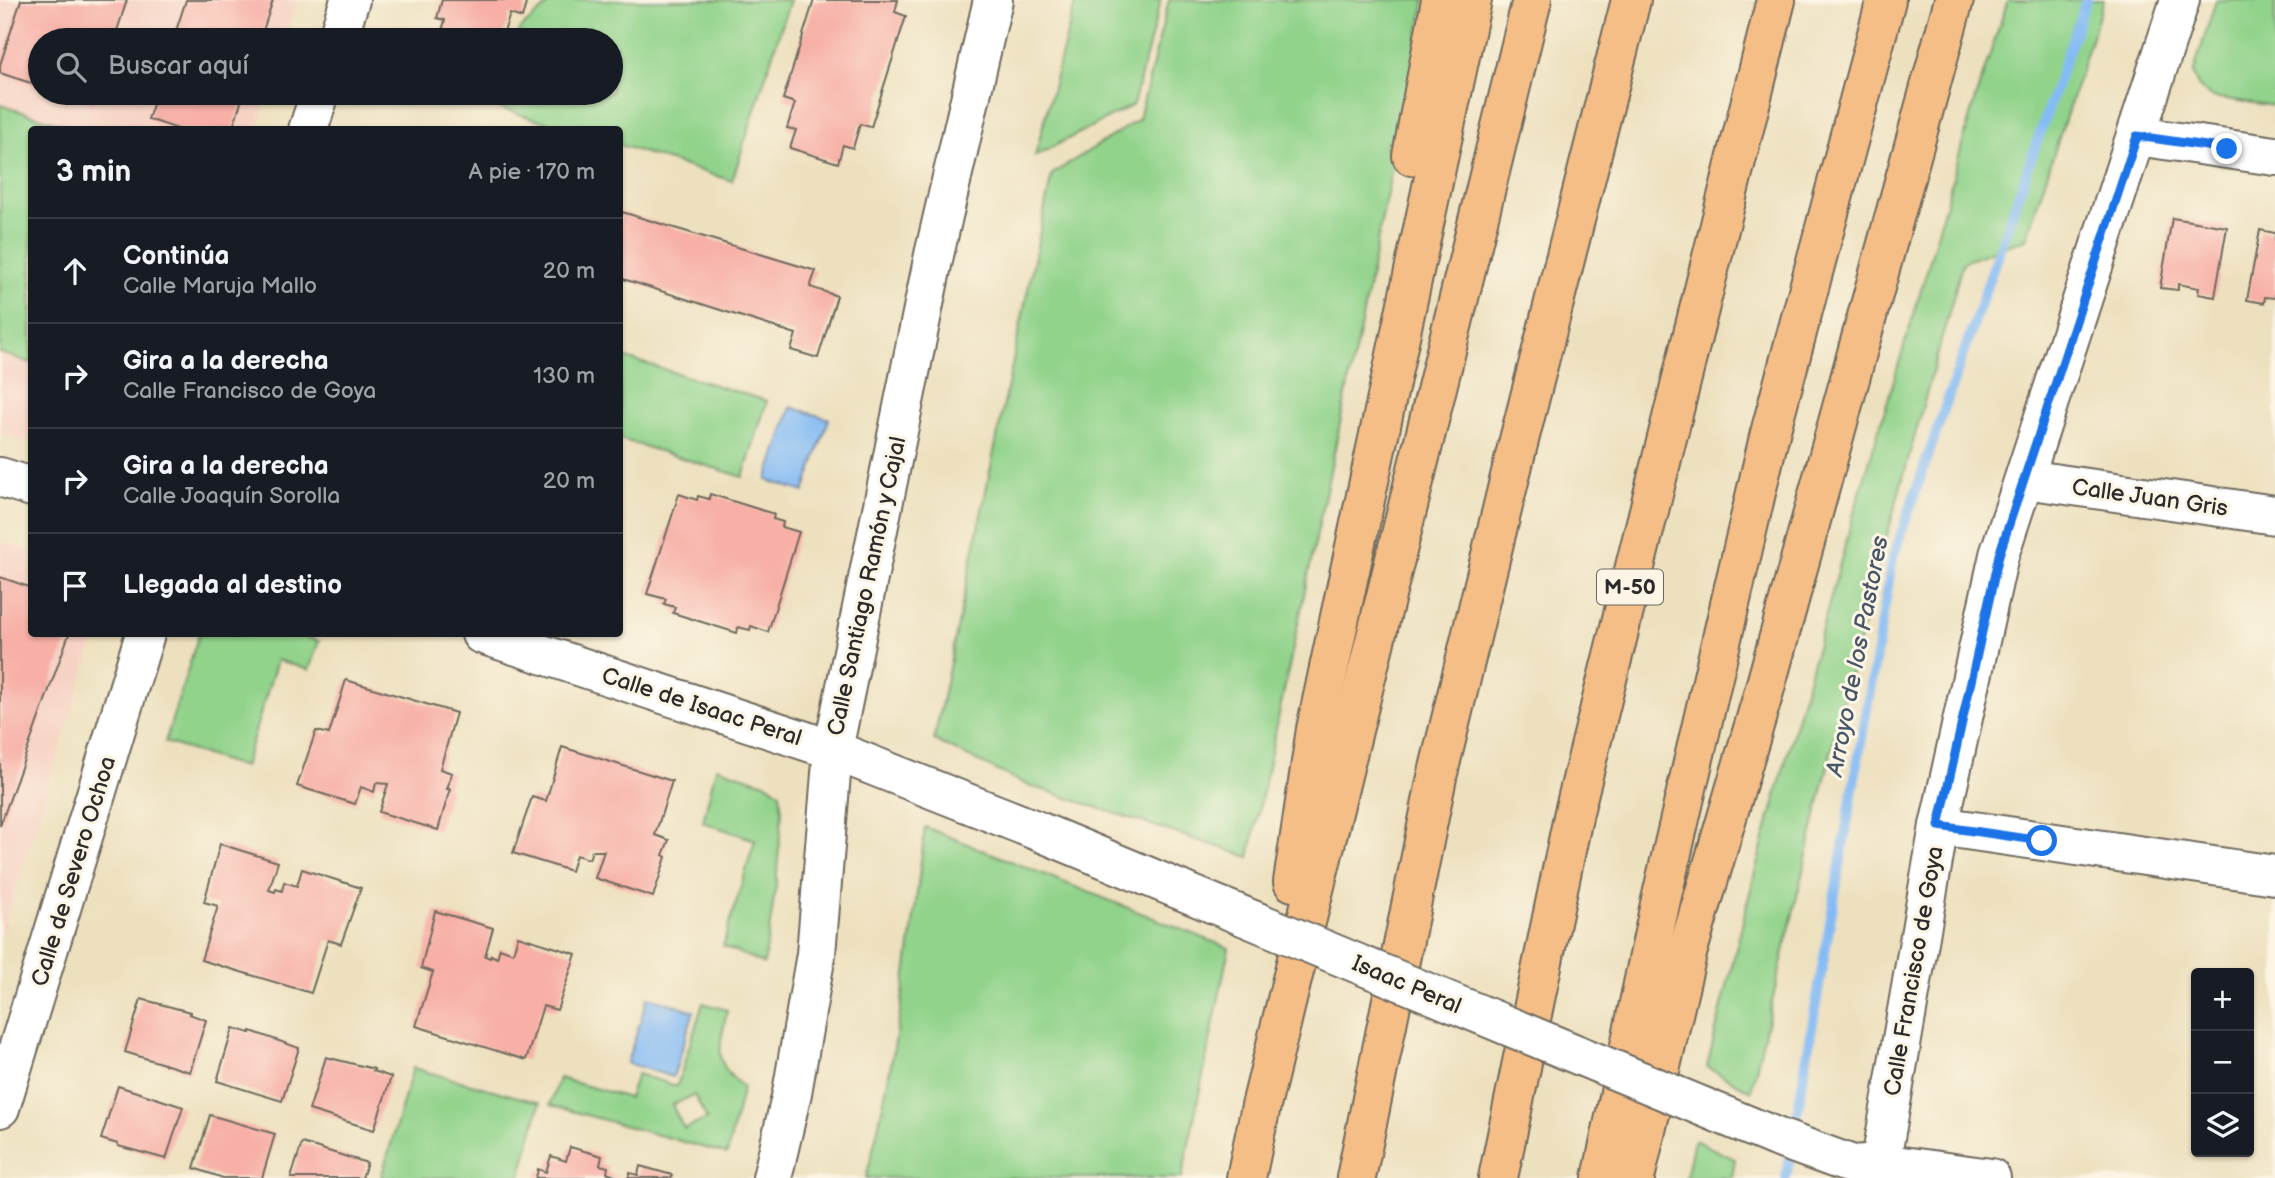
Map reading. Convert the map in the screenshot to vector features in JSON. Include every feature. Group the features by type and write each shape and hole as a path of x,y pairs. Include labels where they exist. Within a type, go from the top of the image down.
{"highway":[{"path":"1261,1106 1315,729 1329,543 1409,175 1441,0"},
{"path":"1315,729 1472,0"},
{"path":"1246,1178 1261,1106 1532,0"},
{"path":"1356,1178 1437,777 1631,0"},
{"name":"M-50","path":"1499,1178 1574,812 1776,0"},
{"path":"1602,1178 1660,904 1769,437 1885,0"},
{"path":"1635,1178 1688,950 1763,695 1954,0"}],"street":[{"path":"341,28 350,0"},
{"name":"Calle Santiago Ramón y Cajal","path":"772,1178 792,1093 816,954 833,750 934,256 993,0"},
{"name":"Calle Francisco de Goya","path":"1879,1170 1939,826 1999,555 2180,0"},
{"path":"309,126 316,105"},
{"path":"2137,136 2275,156"},
{"path":"0,477 28,486"},
{"name":"Calle Juan Gris","path":"2025,479 2275,515"},
{"name":"Calle de Severo Ochoa","path":"0,1108 144,637"},
{"name":"Calle de Isaac Peral","path":"490,637 833,750 1038,831"},
{"path":"1939,826 2275,875"},
{"name":"Isaac Peral","path":"1038,831 1776,1137 1853,1166 1991,1178"}],"shaded area":[{"path":"0,0 297,0 289,28 28,28 28,105 264,105 258,126 28,126 28,442 0,433"},
{"path":"0,541 28,550 28,637 95,637 0,939"}],"green space":[{"path":"549,0 790,0 732,181 623,146 623,126 558,126 496,107 623,105 623,28 521,28 547,6"},
{"path":"1076,0 1161,0 1133,105 1035,156"},
{"path":"1169,0 1425,0 1364,309 1249,857 1025,784 934,740 1052,174 1139,119"},
{"path":"2008,0 2104,0 2026,239 1963,262 1842,706 1751,1091 1707,1067 1755,872 1855,509 1928,267 1974,102"},
{"path":"2216,0 2275,0 2275,106 2211,97 2199,88 2193,74"},
{"path":"0,105 67,126 28,126 28,362 0,353"},
{"path":"623,357 767,401 743,477 623,440"},
{"path":"198,637 305,637 319,641 309,670 277,660 244,767 165,742"},
{"path":"716,767 768,784 780,793 782,812 776,885 764,964 723,946 755,840 703,822"},
{"path":"925,827 1229,948 1182,1178 866,1178 902,1004"},
{"path":"703,1003 727,1010 720,1053 726,1069 743,1087 727,1154 550,1105 559,1078 629,1098 637,1074 677,1086","holes":["694,1095 707,1119 684,1129 672,1105"]},
{"path":"413,1068 540,1103 520,1178 381,1178"},
{"path":"1694,1140 1735,1159 1732,1178 1686,1178"}],"water":[{"path":"791,407 829,419 804,492 767,480"},
{"path":"648,997 694,1011 673,1077 627,1063"}],"building":[{"path":"21,0 127,0 118,28 28,28 28,82 0,73 0,65"},
{"path":"186,0 273,0 264,28 177,28"},
{"path":"442,0 527,0 522,18 510,14 505,28 443,28 445,20 437,18"},
{"path":"814,0 898,0 895,12 906,16 871,127 860,124 853,148 843,145 838,163 790,148 796,130 787,128 795,103 783,99"},
{"path":"153,105 240,105 233,126 169,126 148,119"},
{"path":"623,212 816,271 810,287 837,296 818,358 791,350 796,334 623,279"},
{"path":"2172,218 2227,227 2215,297 2198,294 2199,288 2178,284 2178,290 2160,288"},
{"path":"2260,230 2275,233 2275,298 2265,297 2264,303 2247,300"},
{"path":"679,494 697,500 698,496 709,499 710,494 774,514 773,519 783,522 782,527 799,532 768,632 751,626 750,630 738,627 737,633 673,613 675,607 664,604 666,599 647,594"},
{"path":"0,577 28,587 28,637 68,637 0,826"},
{"path":"346,680 456,713 440,769 452,773 438,830 379,812 388,784 376,783 374,792 361,787 355,804 297,786 316,731 329,734"},
{"path":"562,747 672,781 655,835 669,840 653,897 595,878 604,851 592,851 589,859 576,855 571,871 513,853 532,797 546,801"},
{"path":"220,844 278,862 269,890 275,892 276,889 282,891 284,882 297,886 302,869 361,888 341,944 328,940 311,993 201,960 218,906 204,902"},
{"path":"435,911 493,928 485,956 490,958 491,955 497,958 500,948 513,953 518,936 576,954 557,1010 543,1006 526,1060 416,1026 433,972 421,968"},
{"path":"141,999 190,1012 189,1014 206,1020 190,1072 125,1052"},
{"path":"233,1028 250,1033 251,1031 299,1048 282,1101 217,1081"},
{"path":"326,1057 374,1069 373,1071 391,1077 374,1130 309,1110"},
{"path":"118,1086 183,1107 166,1159 101,1139"},
{"path":"210,1115 275,1134 262,1178 223,1178 194,1168"},
{"path":"302,1143 367,1163 362,1178 291,1178"},
{"path":"570,1147 602,1156 600,1165 608,1167 607,1173 620,1178 536,1178 538,1169 546,1172 551,1156 566,1161"},
{"path":"640,1166 672,1175 671,1178 628,1178 630,1173 638,1175"}],"waterway":[{"name":"Arroyo de los Pastores","path":"1786,1178 1893,557 2086,0"}],"route":[{"path":"2042,841 1939,826 1999,555 2137,136 2227,149"}]}
